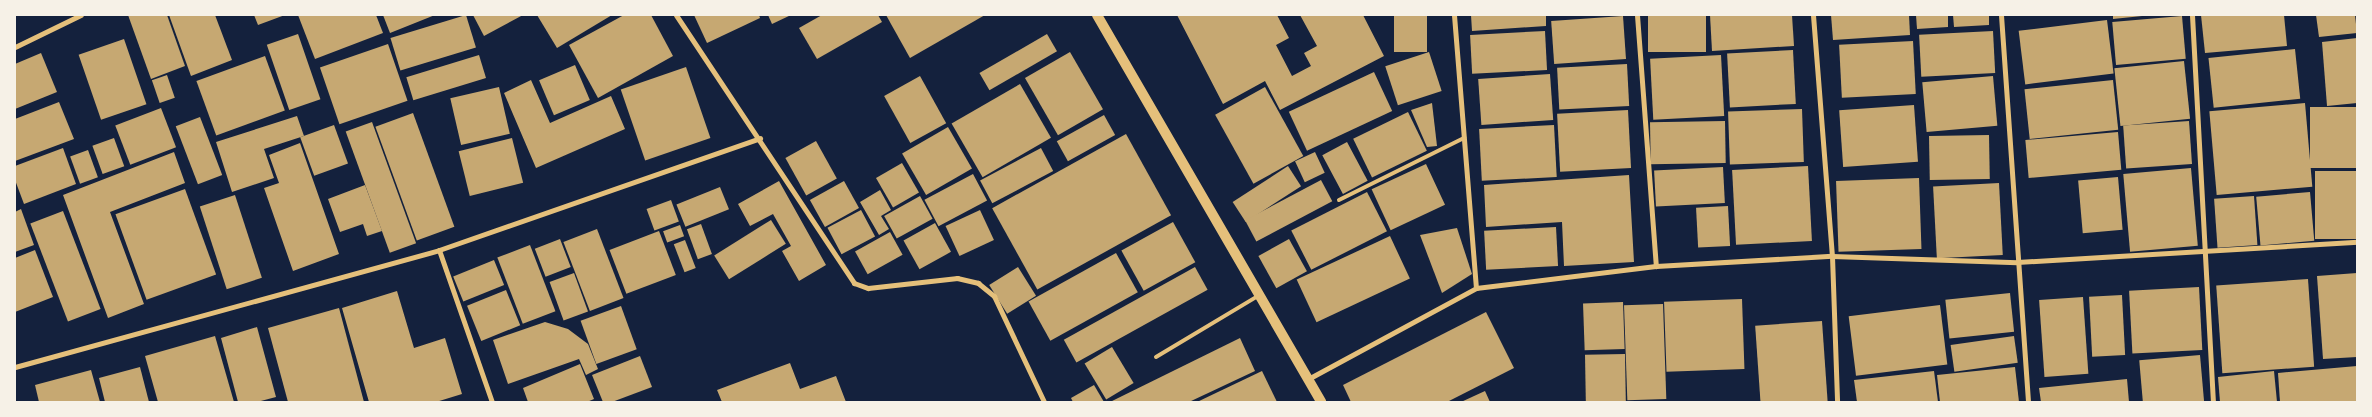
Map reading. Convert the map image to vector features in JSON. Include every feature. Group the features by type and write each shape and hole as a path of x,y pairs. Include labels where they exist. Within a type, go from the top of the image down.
{"main road":[{"path":"1097,15 1321,402"}],"street":[{"path":"15,47 82,15"},
{"path":"676,15 860,288 957,278 978,283 994,296 1044,402"},
{"path":"1454,15 1476,288"},
{"path":"1637,15 1656,266"},
{"path":"1813,15 1832,256 1837,402"},
{"path":"2001,15 2028,402"},
{"path":"2192,15 2213,402"},
{"path":"15,367 439,250 760,138"},
{"path":"1307,380 1476,288 1656,266 1832,256 2017,262 2357,242"},
{"path":"439,250 492,402"}],"lane":[{"path":"1339,200 1464,138"},
{"path":"1156,357 1258,296"}],"building":[{"path":"128,15 167,15 185,66 151,79"},
{"path":"169,15 215,15 232,60 191,76"},
{"path":"254,15 285,15 258,25"},
{"path":"298,15 376,15 383,33 315,59"},
{"path":"383,15 435,15 390,33"},
{"path":"466,15 476,48 400,71 390,38"},
{"path":"473,15 523,15 484,36"},
{"path":"537,15 612,15 557,48"},
{"path":"624,15 651,15 673,56 598,98 569,45"},
{"path":"694,15 759,15 760,18 707,43"},
{"path":"768,15 791,15 772,24"},
{"path":"822,15 878,15 882,22 817,59 799,28"},
{"path":"886,15 985,15 910,58"},
{"path":"1177,15 1277,15 1289,38 1276,45 1292,76 1311,66 1304,53 1317,46 1300,15 1363,15 1384,56 1280,110 1265,81 1223,104"},
{"path":"1394,15 1427,15 1427,52 1394,52"},
{"path":"1471,15 1546,15 1546,26 1472,31"},
{"path":"1648,15 1706,15 1706,52 1648,52"},
{"path":"1710,15 1792,15 1794,46 1712,51"},
{"path":"1831,15 1909,15 1910,35 1833,40"},
{"path":"1916,15 1948,15 1948,27 1917,29"},
{"path":"1953,15 1989,15 1989,25 1954,27"},
{"path":"2113,15 2142,15 2142,16 2113,19"},
{"path":"2201,15 2284,15 2287,46 2205,53"},
{"path":"2316,15 2355,15 2357,33 2319,37"},
{"path":"1623,16 1626,59 1554,64 1551,21"},
{"path":"2182,16 2186,59 2116,65 2112,22"},
{"path":"2107,20 2114,74 2025,84 2019,31"},
{"path":"1545,31 1547,70 1472,74 1470,35"},
{"path":"1993,31 1995,73 1921,77 1919,35"},
{"path":"298,34 320,99 289,110 267,45"},
{"path":"1047,34 1057,51 989,90 979,73"},
{"path":"2357,38 2357,103 2327,106 2322,42"},
{"path":"124,39 146,104 101,120 79,55"},
{"path":"1913,41 1916,94 1842,98 1839,45"},
{"path":"388,44 408,101 339,124 320,67"},
{"path":"2295,49 2300,99 2214,108 2208,58"},
{"path":"1793,50 1796,104 1730,107 1727,53"},
{"path":"1070,52 1103,109 1058,135 1025,78"},
{"path":"1429,52 1442,91 1398,105 1385,66"},
{"path":"41,53 57,92 15,109 15,64"},
{"path":"479,55 486,78 413,100 406,77"},
{"path":"1721,55 1724,116 1653,120 1650,59"},
{"path":"265,56 285,111 216,135 196,81"},
{"path":"2184,61 2190,119 2120,126 2114,68"},
{"path":"1627,64 1629,106 1559,110 1557,68"},
{"path":"575,65 590,100 554,115 539,80"},
{"path":"686,67 710,138 645,160 621,89"},
{"path":"1374,72 1392,111 1307,151 1289,112"},
{"path":"1550,74 1553,120 1481,125 1478,79"},
{"path":"167,75 175,98 160,103 152,80"},
{"path":"920,76 946,123 910,143 884,96"},
{"path":"1993,76 1997,126 1927,132 1922,82"},
{"path":"531,80 550,123 611,96 625,129 536,168 504,93"},
{"path":"2113,80 2118,130 2030,139 2024,89"},
{"path":"1020,84 1051,138 983,177 952,124"},
{"path":"499,87 510,134 461,145 450,98"},
{"path":"1265,87 1303,156 1253,184 1215,115"},
{"path":"59,102 74,139 15,161 15,119"},
{"path":"1432,103 1437,146 1427,147 1411,110"},
{"path":"2305,103 2312,187 2217,195 2209,111"},
{"path":"1914,105 1918,162 1843,167 1839,110"},
{"path":"2310,107 2357,107 2357,168 2310,168"},
{"path":"161,108 176,147 130,165 115,126"},
{"path":"1802,109 1804,162 1730,165 1728,112"},
{"path":"1628,110 1631,168 1560,172 1557,114"},
{"path":"1408,112 1427,151 1372,177 1353,139"},
{"path":"413,113 454,227 417,240 375,127"},
{"path":"1104,115 1115,135 1068,161 1057,141"},
{"path":"297,116 304,136 264,149 274,178 232,192 216,142"},
{"path":"200,117 222,175 198,184 176,126"},
{"path":"1725,121 1726,163 1651,164 1650,122"},
{"path":"2189,121 2192,164 2126,168 2123,126"},
{"path":"372,122 416,243 390,253 346,132"},
{"path":"334,125 348,164 314,176 300,137"},
{"path":"1554,125 1557,177 1482,181 1479,129"},
{"path":"948,127 972,169 926,195 902,154"},
{"path":"2118,132 2121,170 2029,178 2025,140"},
{"path":"1126,134 1171,215 1037,290 992,208"},
{"path":"1989,135 1990,179 1930,180 1929,136"},
{"path":"114,138 124,166 103,174 92,146"},
{"path":"512,138 523,183 470,196 459,151"},
{"path":"816,141 837,179 806,196 785,158"},
{"path":"1347,142 1368,181 1343,194 1322,155"},
{"path":"300,143 339,254 293,271 264,188 279,183 269,155"},
{"path":"63,148 76,184 24,204 15,180 15,166"},
{"path":"1041,148 1053,171 992,203 980,180"},
{"path":"88,150 98,177 80,184 70,156"},
{"path":"174,152 185,183 110,212 144,304 108,318 63,195"},
{"path":"1315,152 1325,173 1305,182 1295,161"},
{"path":"902,163 919,192 893,207 876,178"},
{"path":"1426,164 1445,205 1391,230 1372,189"},
{"path":"1288,166 1301,186 1246,222 1233,202"},
{"path":"1808,166 1812,241 1736,245 1732,170"},
{"path":"1723,167 1725,203 1656,207 1654,171"},
{"path":"2191,168 2198,246 2130,252 2123,174"},
{"path":"2315,171 2357,171 2357,239 2315,239"},
{"path":"973,174 987,200 939,226 924,200"},
{"path":"1629,175 1634,262 1564,266 1562,222 1486,227 1484,185"},
{"path":"2118,177 2123,230 2083,233 2078,180"},
{"path":"1919,178 1921,249 1839,252 1836,181"},
{"path":"1321,180 1332,201 1256,242 1245,220"},
{"path":"779,181 826,265 799,281 782,251 791,246 773,214 750,226 738,204"},
{"path":"844,181 859,208 825,227 810,200"},
{"path":"1999,183 2003,255 1937,258 1933,186"},
{"path":"365,185 382,231 367,236 363,224 340,232 328,199"},
{"path":"720,187 729,209 685,227 676,205"},
{"path":"185,189 216,275 147,300 115,214"},
{"path":"880,190 891,210 881,216 889,229 879,235 860,202"},
{"path":"1367,192 1387,231 1311,270 1291,231"},
{"path":"2310,192 2314,241 2260,246 2256,197"},
{"path":"235,195 262,278 227,289 200,206"},
{"path":"920,196 933,219 897,239 884,216"},
{"path":"2254,196 2257,245 2218,248 2214,199"},
{"path":"671,200 679,222 654,231 647,209"},
{"path":"1728,206 1730,246 1698,248 1696,208"},
{"path":"21,209 34,245 15,252 15,212"},
{"path":"861,210 875,236 842,254 827,228"},
{"path":"980,210 994,240 960,256 946,226"},
{"path":"63,211 101,309 68,322 30,224"},
{"path":"771,220 786,244 729,279 714,256"},
{"path":"1173,222 1195,262 1144,291 1121,251"},
{"path":"935,223 951,252 920,269 904,240"},
{"path":"701,224 712,254 698,259 687,229"},
{"path":"680,225 684,236 667,242 663,231"},
{"path":"1556,227 1558,266 1486,270 1484,231"},
{"path":"1457,228 1472,274 1442,293 1420,235"},
{"path":"597,229 624,298 590,311 563,242"},
{"path":"659,231 676,275 626,294 610,250"},
{"path":"890,232 903,255 868,274 855,251"},
{"path":"1390,236 1410,279 1317,322 1297,280"},
{"path":"560,239 571,267 546,277 535,249"},
{"path":"1289,239 1307,271 1276,288 1258,256"},
{"path":"685,240 696,268 685,272 674,244"},
{"path":"530,245 555,311 523,324 497,258"},
{"path":"35,250 53,297 15,312 15,258"},
{"path":"1116,253 1138,292 1050,341 1029,301"},
{"path":"494,260 504,285 463,302 453,276"},
{"path":"1018,267 1036,296 1007,314 989,285"},
{"path":"1195,267 1208,290 1076,362 1064,340"},
{"path":"574,273 588,312 564,320 550,282"},
{"path":"2357,273 2357,357 2323,359 2317,276"},
{"path":"2308,279 2314,367 2222,373 2216,285"},
{"path":"2199,287 2202,350 2132,354 2129,291"},
{"path":"506,290 520,325 481,341 467,306"},
{"path":"397,291 414,348 445,338 462,394 436,402 369,402 342,308"},
{"path":"2010,293 2014,332 1949,339 1945,300"},
{"path":"2122,295 2125,355 2092,357 2089,297"},
{"path":"2083,297 2088,374 2044,377 2039,300"},
{"path":"1742,299 1744,369 1666,372 1664,302"},
{"path":"1623,302 1625,349 1585,350 1583,303"},
{"path":"1663,304 1666,399 1627,400 1624,305"},
{"path":"1940,305 1947,365 1856,376 1849,316"},
{"path":"621,306 637,349 596,364 581,321"},
{"path":"339,308 364,402 288,402 268,328"},
{"path":"1486,312 1514,368 1447,402 1351,402 1343,385"},
{"path":"1822,321 1828,402 1761,402 1755,326"},
{"path":"545,322 568,329 588,344 598,369 586,375 579,359 508,384 493,340"},
{"path":"257,327 276,397 257,402 238,402 221,338"},
{"path":"215,336 234,402 158,402 145,356"},
{"path":"2014,336 2018,363 1954,372 1951,345"},
{"path":"1240,338 1255,371 1189,402 1110,402"},
{"path":"1112,347 1134,383 1106,399 1085,363"},
{"path":"1625,354 1626,401 1586,402 1585,355"},
{"path":"2200,355 2204,402 2143,402 2139,360"},
{"path":"640,356 652,387 612,402 603,402 592,375"},
{"path":"790,363 800,389 836,376 846,402 722,402 717,390"},
{"path":"580,364 594,399 587,402 528,402 523,388"},
{"path":"2357,366 2357,402 2280,402 2278,373"},
{"path":"140,367 149,402 105,402 99,378"},
{"path":"2015,367 2019,402 1940,402 1937,375"},
{"path":"91,370 100,402 39,402 35,385"},
{"path":"1262,371 1277,402 1197,402"},
{"path":"1934,371 1938,402 1857,402 1854,380"},
{"path":"2274,371 2277,402 2220,402 2218,377"},
{"path":"2127,379 2129,402 2041,402 2039,388"},
{"path":"1094,385 1104,402 1073,402 1071,398"},
{"path":"1485,391 1490,402 1461,402"}]}
